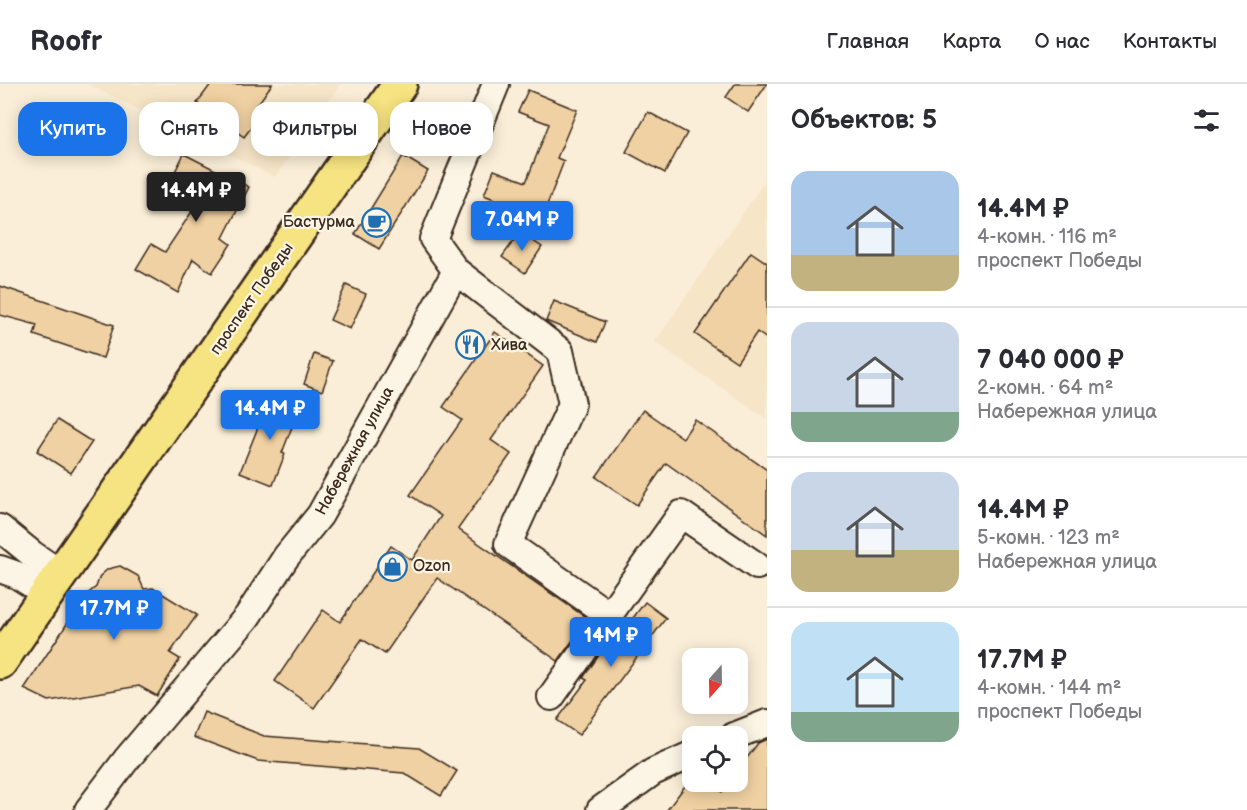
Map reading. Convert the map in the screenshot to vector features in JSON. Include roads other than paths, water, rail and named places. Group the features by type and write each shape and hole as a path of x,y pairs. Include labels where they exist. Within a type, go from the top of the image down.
{"main road":[{"name":"проспект Победы","path":"0,662 400,84"}],"street":[{"path":"496,84 433,239 456,270 560,351 572,404 508,544 609,615"},
{"name":"Набережная улица","path":"88,810 126,759 247,617 286,557 320,515 456,270"},
{"path":"551,697 681,513 757,566"},
{"path":"0,528 32,554 54,584"},
{"path":"0,569 54,584"},
{"path":"748,730 767,723"},
{"path":"600,810 652,772 682,759"}],"place":[{"name":"Бастурма","path":"376,222"},
{"name":"Хива","path":"470,345"},
{"name":"Ozon","path":"392,566"}]}
